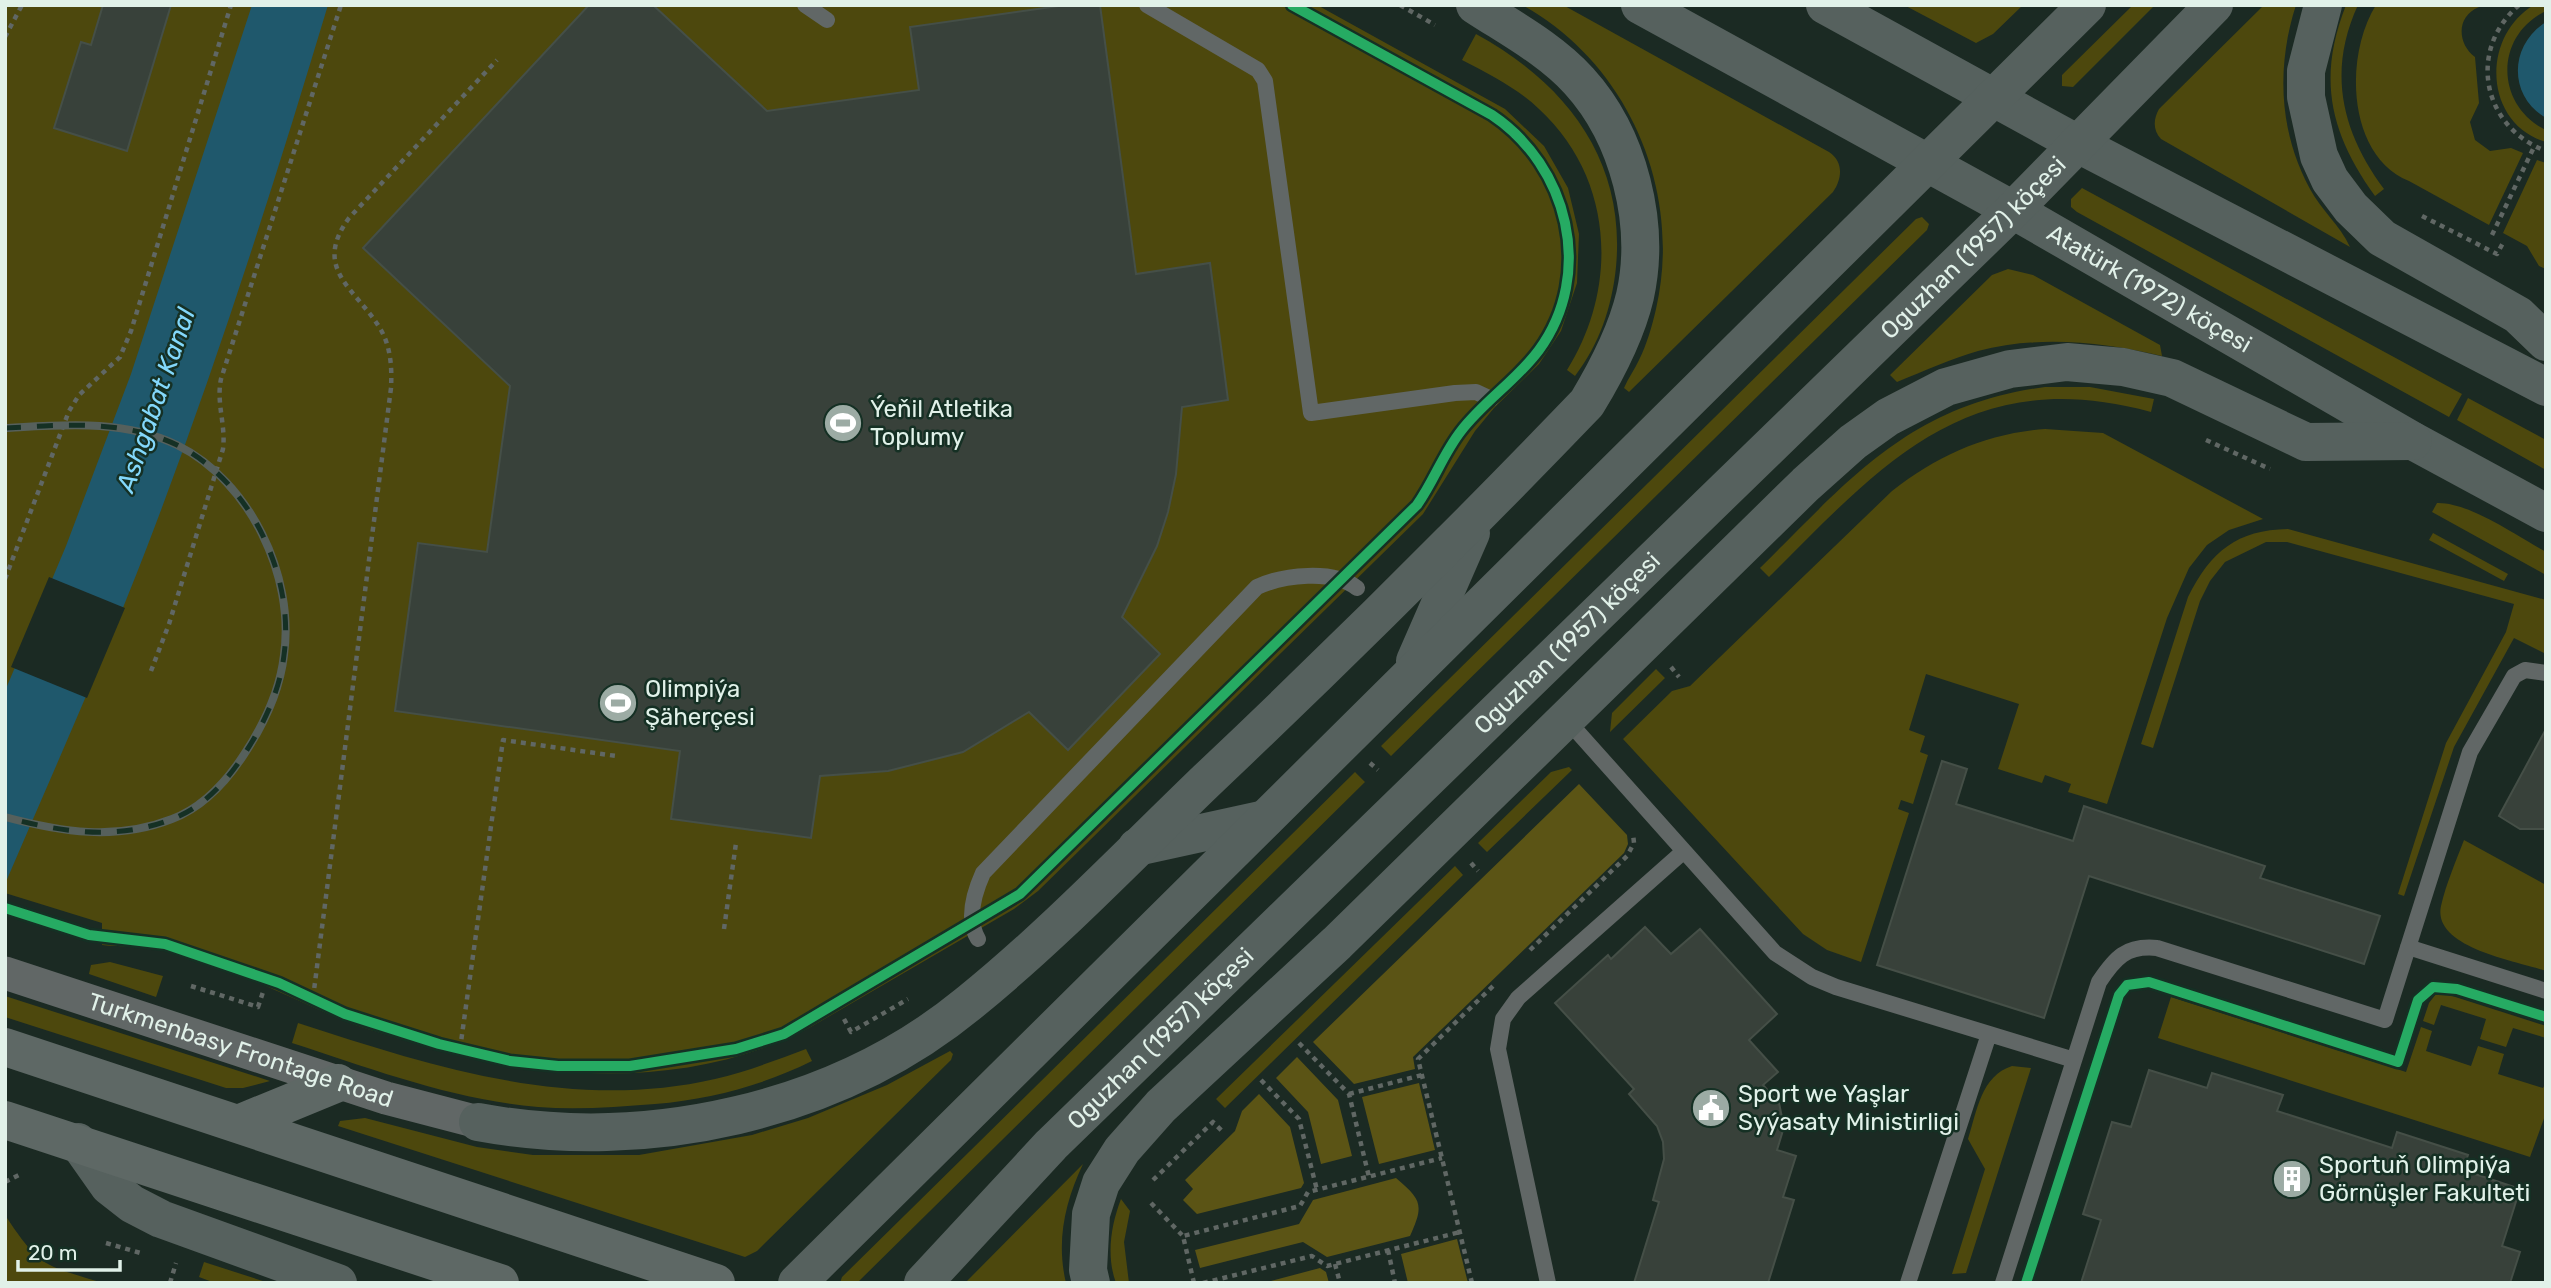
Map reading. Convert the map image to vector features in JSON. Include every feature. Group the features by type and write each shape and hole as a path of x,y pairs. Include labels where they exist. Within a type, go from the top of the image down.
{"main road":[{"path":"478,1122 521,1130 571,1133 672,1128 760,1109 839,1081 909,1044 969,1004 1136,847 1479,515 1587,403 1605,374 1635,297 1640,253 1635,200 1624,158 1594,100 1578,79 1552,56 1475,5"},
{"name":"Atatürk (1972) köçesi","path":"1640,5 1927,166 2013,210 2413,441 2546,513"},
{"path":"1825,5 2076,143 2546,387"},
{"path":"797,1283 2087,5"},
{"name":"Oguzhan (1957) köçesi","path":"923,1283 1051,1145 2013,210 2214,5"},
{"path":"2323,5 2306,71 2306,97 2319,156 2330,180 2351,208 2382,238 2518,315 2546,342"},
{"path":"1091,1283 1088,1270 1091,1214 1101,1183 1122,1150 1161,1106 1337,943 1702,585 1853,442 1888,417 1946,387 2010,369 2067,362 2123,367 2172,378 2306,442 2413,441"},
{"path":"1406,680 1479,515"},
{"path":"1581,628 1702,585"},
{"path":"1337,943 1407,798"},
{"path":"1136,847 1265,819"},
{"path":"5,1047 716,1283"},
{"path":"238,1124 338,1083"},
{"path":"5,1120 500,1283"},
{"path":"78,1142 109,1186 132,1204 161,1219 338,1283"}],"street":[{"name":"Turkmenbasy Frontage Road","path":"5,973 338,1083 478,1122"}],"lane":[{"path":"805,5 827,20"},
{"path":"1147,5 1258,70 1265,81 1311,413 1455,393 1476,392 1490,399"},
{"path":"978,939 971,922 977,886 983,873 1257,587 1283,579 1333,577 1357,588"},
{"path":"2004,1283 2099,982 2124,951 2141,946 2157,947 2385,1020 2470,752 2514,676 2525,670 2546,673"},
{"path":"1567,720 1775,953 1794,967 1836,987 2074,1060"},
{"path":"1548,1283 1498,1049 1503,1019 1518,998 1684,851"},
{"path":"2408,947 2546,991"},
{"path":"1908,1283 1989,1034"}],"path":[{"path":"5,37 22,5"},
{"path":"5,579 69,411 79,396 120,356 131,331 231,5"},
{"path":"150,671 169,624 223,449 225,432 218,395 221,380 341,5"},
{"path":"1400,5 1435,25"},
{"path":"2519,5 2499,27 2491,43 2487,78 2490,95 2507,126 2534,147 2546,151"},
{"path":"302,993 318,1001 392,367 383,333 343,281 334,267 333,256 340,229 349,218 497,60"},
{"path":"2493,235 2534,147"},
{"path":"2418,214 2497,254 2504,241"},
{"path":"2206,439 2270,469"},
{"path":"473,1053 455,1048 503,740 616,756"},
{"path":"724,929 737,844"},
{"path":"191,986 258,1007 263,992"},
{"path":"844,1019 851,1032 909,998"},
{"path":"1299,1043 1349,1094 1369,1177"},
{"path":"1349,1094 1422,1075"},
{"path":"1261,1080 1299,1119 1317,1190"},
{"path":"1153,1180 1213,1122 1222,1131"},
{"path":"1183,1236 1300,1206 1308,1192 1442,1158"},
{"path":"5,1182 19,1175"},
{"path":"1151,1203 1183,1236 1194,1283"},
{"path":"1203,1283 1312,1256 1327,1266 1460,1232"},
{"path":"106,1243 149,1256"},
{"path":"1388,1250 1395,1283"},
{"path":"168,1261 176,1263 170,1283"},
{"path":"1335,1264 1340,1283"}],"shaded area":[{"name":"Olimpiýa Şäherçesi","path":"5,5 1317,5 1505,109 1544,146 1568,188 1579,234 1577,283 1561,331 1539,364 1494,408 1475,431 1423,514 1038,891 1014,909 809,1028 760,1049 710,1063 658,1071 552,1071 500,1063 448,1052 355,1025 233,972 188,956 165,950 102,945 102,923 5,893"},
{"path":"1522,5 1563,5 1829,152 1839,166 1840,176 1833,192 1629,392 1624,388 1649,335 1656,309 1662,265 1662,220 1654,177 1639,135 1619,96 1592,61 1560,30"},
{"path":"1904,5 2023,5 1993,34 1976,43"},
{"path":"2133,5 2155,5 2073,87 2062,86 2062,75"},
{"path":"2264,5 2296,5 2285,52 2283,75 2292,145 2310,189 2350,247 2161,139 2156,132 2155,121 2159,109"},
{"path":"2346,5 2358,5 2348,30 2343,54 2344,101 2358,146 2384,189 2375,196 2347,150 2333,105 2332,57"},
{"path":"2376,5 2500,5 2482,6 2471,11 2463,23 2462,31 2465,45 2475,57 2479,103 2470,122 2475,140 2490,151 2511,148 2523,153 2489,225 2388,168 2373,150 2363,128 2357,103 2356,77 2359,50"},
{"path":"2534,5 2546,5 2546,11 2529,22 2517,37 2507,70 2510,88 2517,104 2529,119 2546,130 2546,142 2525,132 2510,117 2496,78 2498,57 2505,37 2517,19"},
{"path":"1476,34 1537,76 1562,101 1584,129 1600,159 1611,192 1617,228 1616,267 1611,297 1591,352 1575,376 1567,370 1584,338 1595,304 1601,269 1601,234 1595,200 1582,167 1564,137 1539,109 1512,88 1462,60"},
{"path":"2537,160 2546,163 2546,269 2539,266 2527,246 2503,233"},
{"path":"2082,188 2462,394 2449,417 2077,212 2071,207 2071,199"},
{"path":"1922,217 1929,224 1927,230 1391,756 1381,746 1916,219"},
{"path":"2008,269 2033,275 2160,345 2162,356 2094,344 2024,343 1968,354 1897,382 1890,375 1992,275"},
{"path":"2045,387 2090,387 2154,399 2151,412 2087,400 2031,401 1981,412 1936,433 1893,461 1852,495 1769,577 1760,568 1855,476 1886,450 1919,428 1956,410 1998,396"},
{"path":"2468,398 2546,440 2546,470 2457,420"},
{"path":"2045,429 2103,433 2263,519 2229,530 2207,545 2189,568 2167,618 2107,804 2068,792 2071,784 2045,775 2042,783 1998,769 2019,704 1926,674 1909,730 1925,736 1920,752 1928,755 1913,804 1901,800 1898,809 1909,813 1861,962 1827,950 1803,934 1623,739 1672,691 1690,686 1892,491 1927,467 1964,448 2002,436"},
{"path":"2437,503 2450,504 2478,514 2546,552 2546,575 2432,512"},
{"path":"2288,529 2546,600 2546,654 2514,638 2454,747 2404,896 2398,894 2446,743 2506,632 2514,604 2287,542 2266,542 2225,562 2210,581 2200,601 2153,748 2141,744 2188,597 2206,567 2227,546 2240,539 2270,530"},
{"path":"2433,533 2508,574 2504,581 2429,540"},
{"path":"1656,669 1665,678 1610,732 1612,713"},
{"path":"1569,767 1572,770 1487,852 1478,843 1551,772"},
{"path":"1355,772 1365,782 857,1283 840,1283 842,1277"},
{"path":"1579,784 1627,835 1628,844 1624,853 1413,1057 1415,1069 1354,1084 1313,1042"},
{"path":"2464,840 2546,885 2546,971 2479,950 2450,932 2442,920 2443,898"},
{"path":"1455,866 1463,875 1225,1108 1216,1099"},
{"path":"110,962 163,976 156,997 89,974 91,965"},
{"path":"2436,994 2446,994 2546,1026 2546,1038 2513,1028 2506,1047 2480,1039 2486,1019 2441,1005 2434,1025 2423,1021 2429,1003"},
{"path":"5,996 270,1081 243,1088 226,1088 5,1017"},
{"path":"2171,997 2406,1072 2421,1027 2432,1031 2426,1051 2471,1066 2478,1046 2504,1054 2498,1074 2543,1088 2546,1082 2546,1113 2530,1157 2158,1038"},
{"path":"298,1023 452,1069 556,1087 608,1090 661,1088 727,1076 806,1049 812,1061 755,1084 696,1099 611,1107 538,1107 444,1091 292,1043"},
{"path":"950,1051 953,1054 951,1060 757,1251 745,1257 338,1126 340,1121 365,1118 477,1147 533,1155 639,1155 752,1135 808,1118 887,1085"},
{"path":"1297,1057 1338,1100 1352,1156 1321,1164 1308,1112 1276,1078"},
{"path":"2012,1066 2031,1068 1966,1273 1952,1274 1985,1169 1968,1139 1987,1086 1993,1078"},
{"path":"1419,1083 1435,1150 1379,1164 1362,1097"},
{"path":"1259,1094 1290,1127 1304,1183 1301,1188 1197,1214 1183,1200 1193,1189 1185,1180 1235,1131 1242,1111"},
{"path":"1083,1164 1071,1193 1064,1222 1062,1252 1066,1283 965,1283"},
{"path":"1396,1178 1411,1192 1418,1204 1419,1210 1410,1236 1327,1257 1303,1242 1200,1268 1195,1250 1299,1224 1313,1200"},
{"path":"1121,1199 1130,1211 1124,1242 1129,1283 1116,1283 1111,1262 1112,1230"},
{"path":"5,1215 27,1245 45,1262 55,1268 103,1283 5,1283"},
{"path":"1457,1239 1468,1283 1408,1283 1401,1254"},
{"path":"204,1262 269,1283 215,1283 199,1277"},
{"path":"1320,1268 1326,1272 1329,1283 1263,1283"}],"water":[{"name":"Ashgabat Kanal","path":"252,5 328,5 242,278 172,480 113,632 5,884 5,691 66,546 131,374"},
{"path":"2546,22 2546,118 2534,109 2525,97 2518,70 2525,44"}],"pier":[{"path":"49,577 125,608 87,698 11,667"}],"building":[{"path":"103,5 171,5 127,151 54,128 81,42 91,45"},
{"name":"Ýeňil Atletika Toplumy","path":"589,5 653,5 767,111 919,90 910,27 1066,5 1100,5 1136,274 1210,263 1228,400 1182,407 1176,474 1168,512 1157,546 1122,617 1160,654 1068,750 1029,712 963,752 888,771 820,776 811,838 671,819 680,751 395,711 418,543 487,552 510,386 363,248"},
{"path":"2546,729 2546,829 2520,829 2499,816"},
{"path":"1942,761 1967,769 1956,804 2073,841 2084,806 2265,866 2260,878 2380,916 2364,964 2089,876 2044,1018 1877,965"},
{"name":"Sport we Yaşlar Syýasaty Ministirligi","path":"1645,927 1671,954 1700,929 1777,1014 1749,1040 1778,1072 1763,1085 1779,1103 1784,1127 1777,1150 1796,1156 1783,1197 1794,1200 1768,1283 1634,1283 1659,1202 1653,1200 1664,1159 1663,1142 1657,1126 1629,1094 1634,1089 1555,1003 1608,955 1611,959"},
{"name":"Sportuň Olimpiýa Görnüşler Fakulteti","path":"2149,1070 2207,1088 2212,1073 2283,1095 2277,1111 2392,1148 2397,1132 2468,1155 2463,1170 2520,1189 2502,1246 2520,1252 2510,1283 2081,1283 2101,1220 2083,1214 2112,1122 2131,1127"}],"railway":[{"path":"5,428 114,427 177,445 203,461 226,482 246,506 262,534 274,563 286,625 282,668 265,718 238,763 214,792 194,808 151,826 109,832 47,827 5,817"}],"cycle path":[{"path":"5,908 89,935 165,944 279,983 345,1014 439,1044 510,1061 558,1066 630,1066 736,1049 784,1034 1020,894 1417,505 1461,431 1539,350 1556,320 1566,288 1569,255 1565,223 1555,191 1539,162 1518,137 1492,115 1292,5"},
{"path":"2026,1283 2119,995 2127,985 2149,982 2398,1062 2418,1000 2433,987 2457,989 2546,1017"}],"place":[{"name":"Ýeňil Atletika Toplumy","path":"843,423"},
{"name":"Olimpiýa Şäherçesi","path":"618,703"},
{"name":"Sport we Yaşlar Syýasaty Ministirligi","path":"1711,1108"},
{"name":"Sportuň Olimpiýa Görnüşler Fakulteti","path":"2292,1179"}]}
